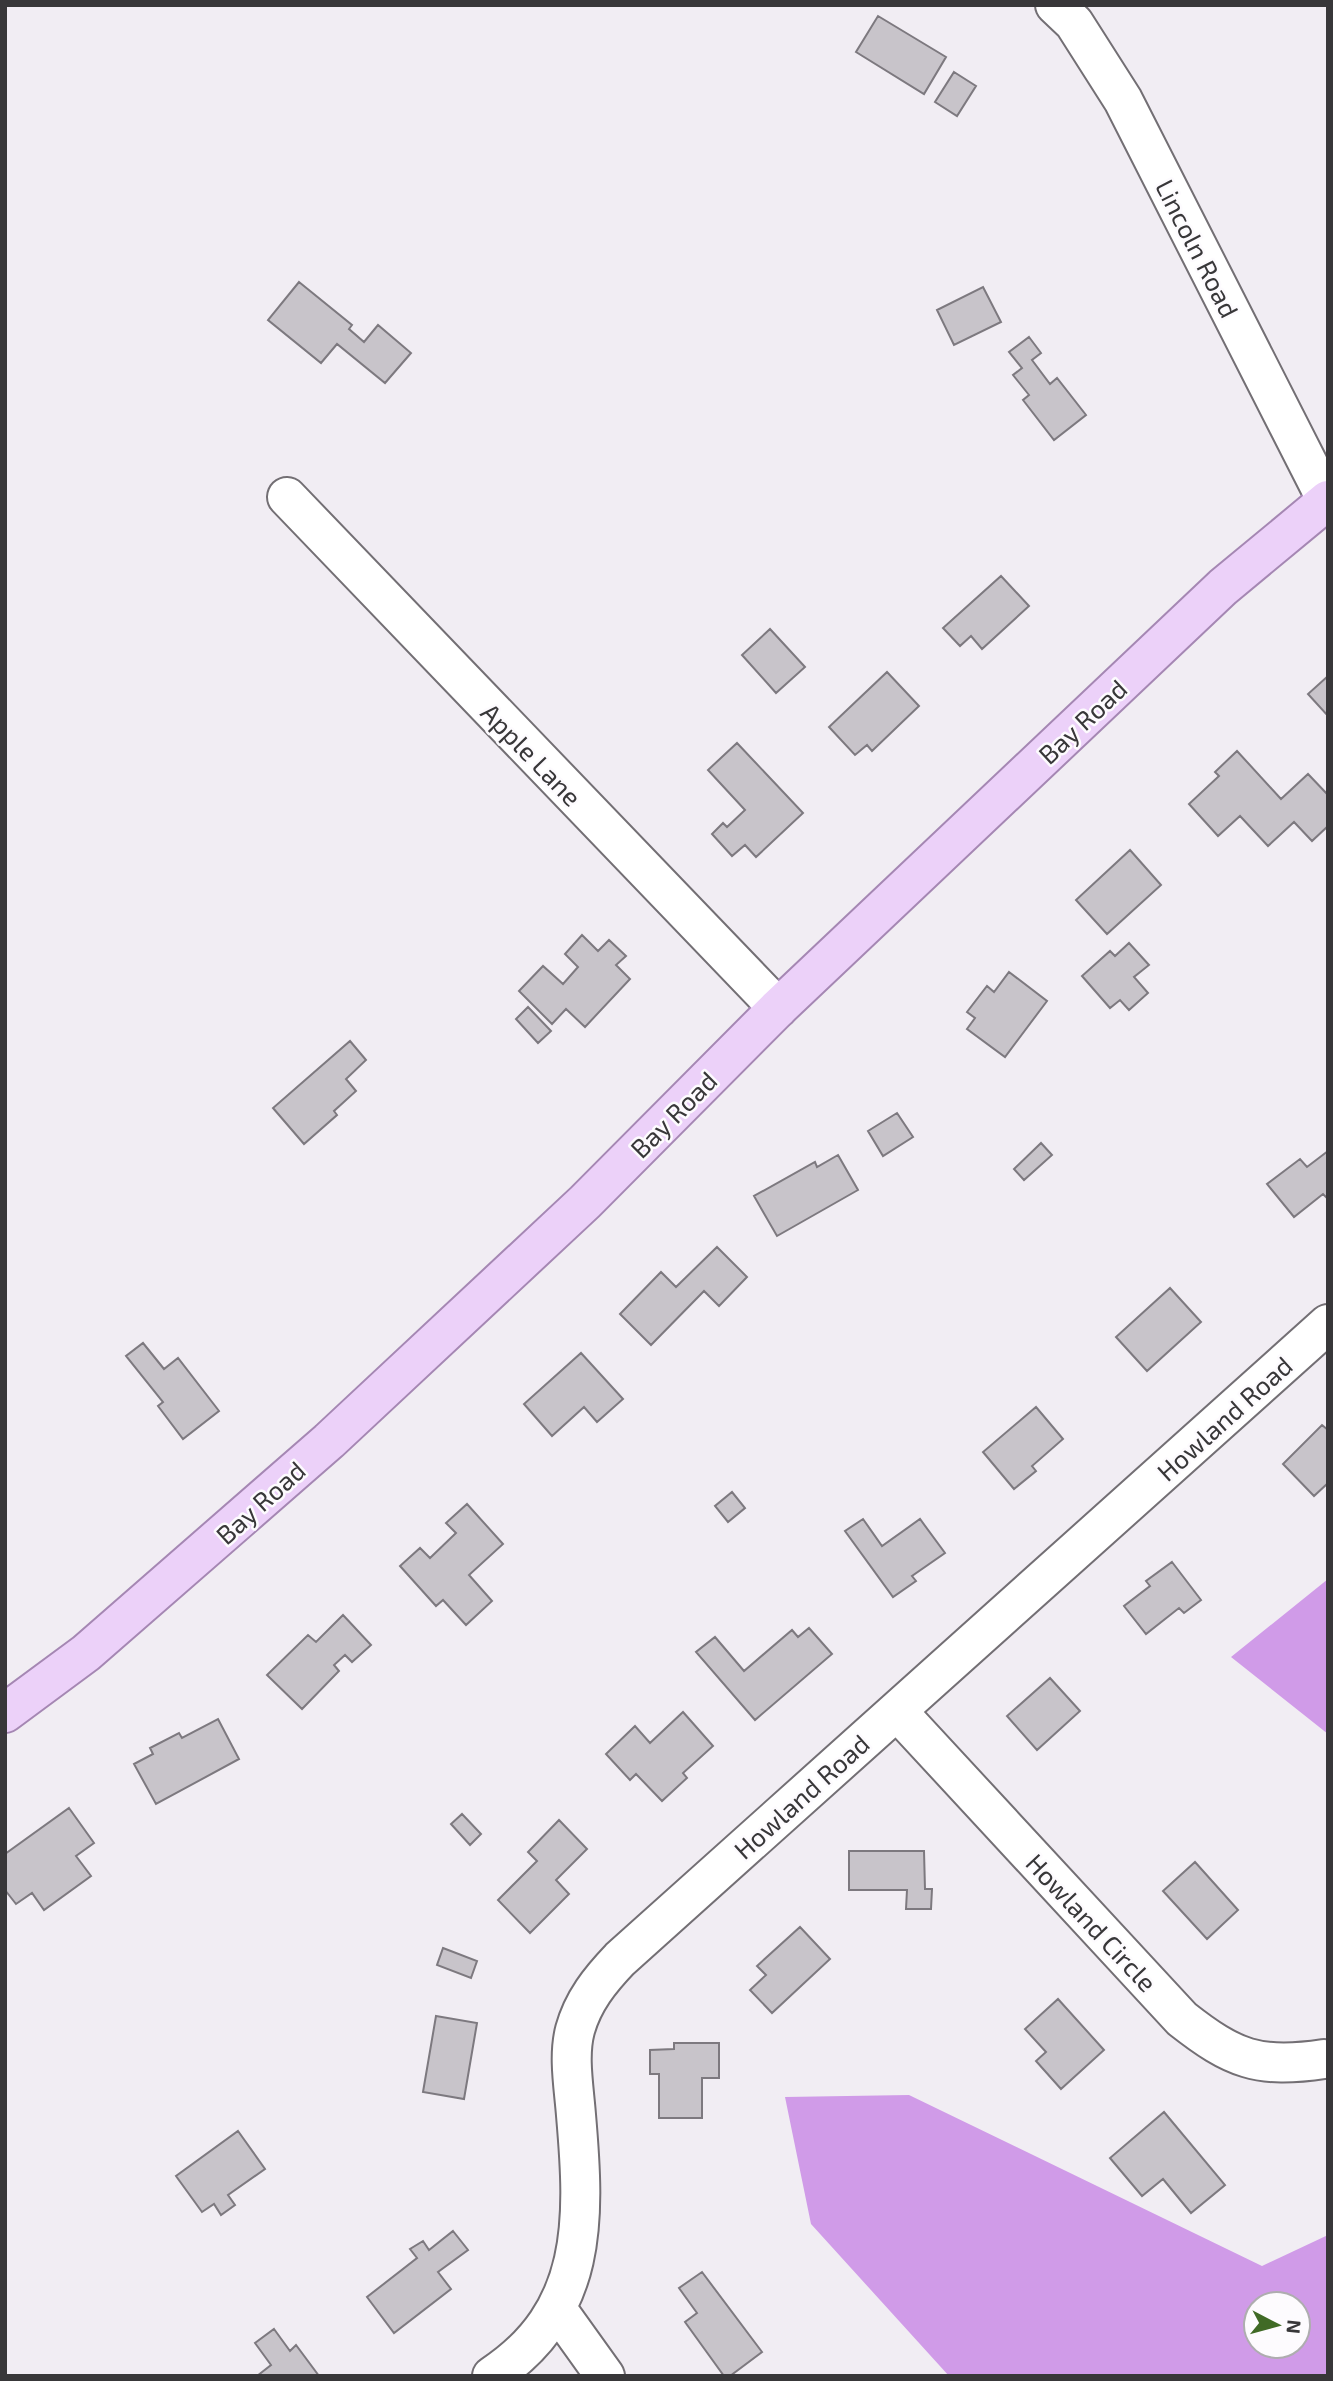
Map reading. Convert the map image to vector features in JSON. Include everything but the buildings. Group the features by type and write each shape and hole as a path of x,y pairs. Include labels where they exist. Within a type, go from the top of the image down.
{"main road":[{"name":"Bay Road","path":"5,1713 86,1653 329,1441 585,1202 778,1008 1223,587 1327,500"}],"street":[{"name":"Lincoln Road","path":"1055,5 1074,23 1123,100 1327,500"},
{"name":"Apple Lane","path":"287,497 778,1008"},
{"name":"Howland Road","path":"492,2376 524,2353 542,2334 557,2309 570,2277 582,2210 572,2061 575,2032 584,2006 598,1982 620,1959 1328,1324"},
{"name":"Howland Circle","path":"897,1711 1182,2019 1216,2045 1248,2059 1286,2065 1324,2059"},
{"path":"557,2309 605,2376"}],"shaded area":[{"path":"1328,1579 1328,1734 1231,1657"},
{"path":"909,2095 1262,2266 1328,2235 1328,2376 949,2376 811,2224 785,2097"}]}
